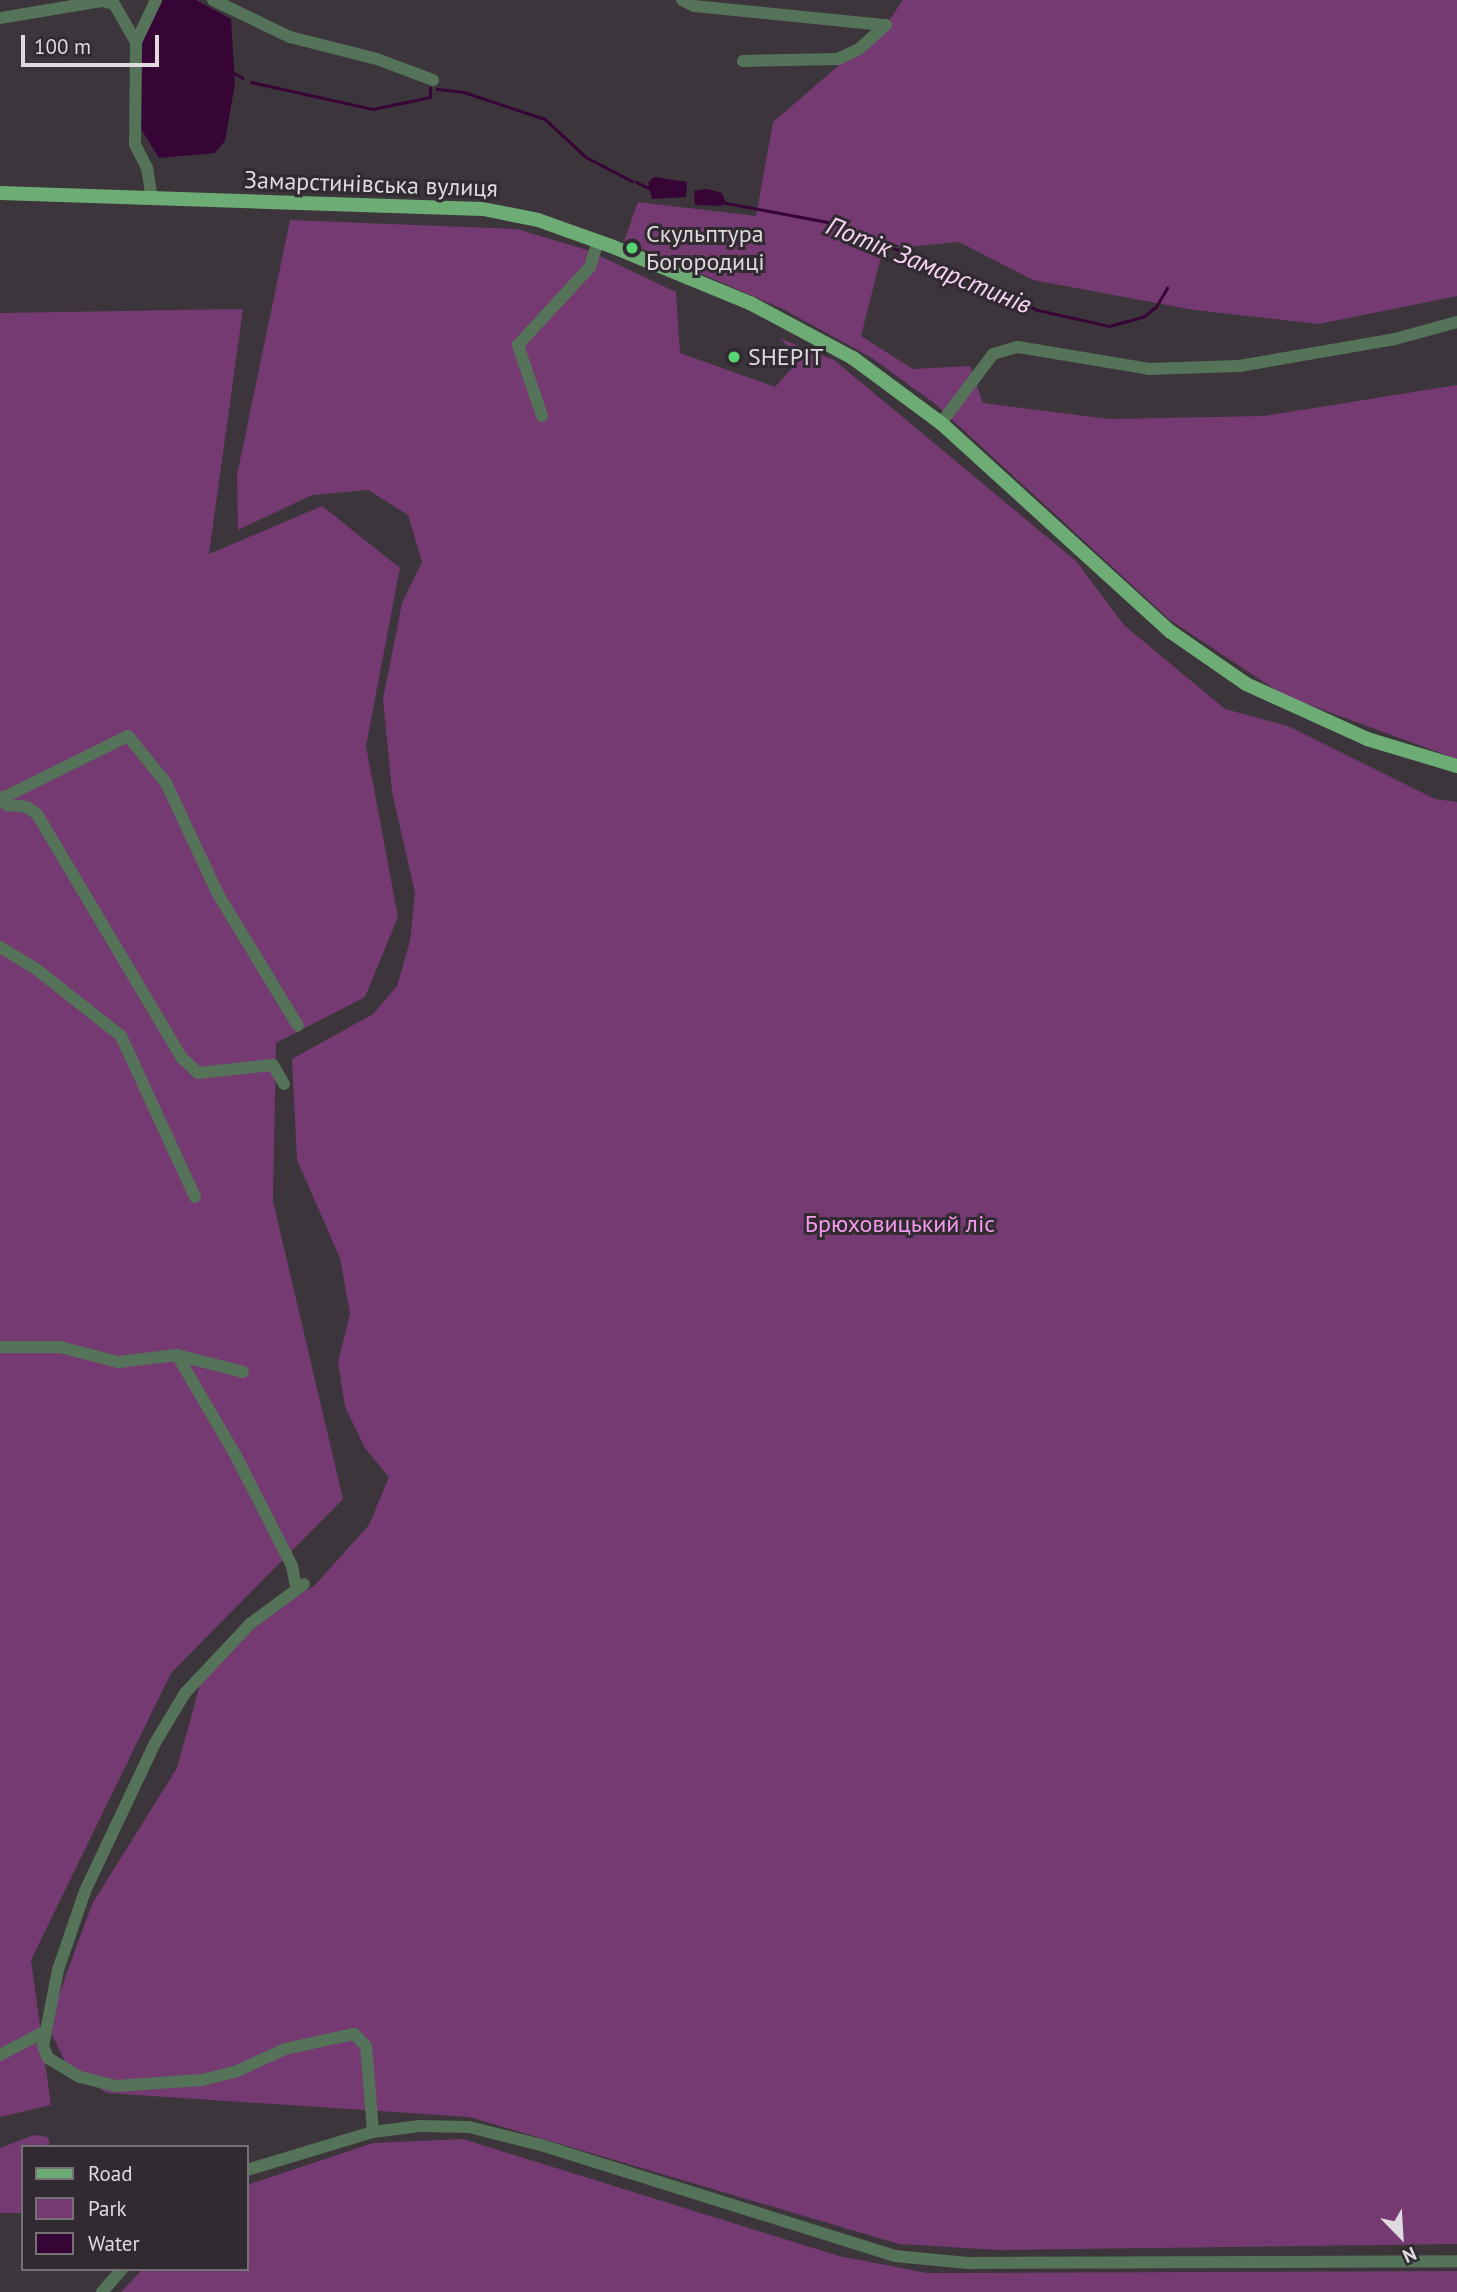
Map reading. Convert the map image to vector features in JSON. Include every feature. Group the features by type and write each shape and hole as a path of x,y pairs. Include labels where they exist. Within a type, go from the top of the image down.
{"main road":[{"name":"Замарстинівська вулиця","path":"0,193 482,209 529,217 598,241 750,303 853,358 941,423 1149,614 1217,665 1276,699 1367,739 1457,765"}],"street":[{"path":"152,199 147,168 135,144 136,42 156,0"},
{"path":"212,0 290,37 377,59 433,80"},
{"path":"682,0 694,6 886,25 859,49 838,59 743,61"},
{"path":"0,18 102,1 114,5 136,42"},
{"path":"542,416 522,367 518,345 590,267 598,241"},
{"path":"941,423 993,354 1018,347 1149,369 1239,366 1395,339 1457,322"},
{"path":"284,1084 272,1065 198,1073 182,1058 37,814 26,807 7,805 1,798 128,736 166,783 218,894 298,1026"},
{"path":"0,947 36,968 121,1037 195,1197"},
{"path":"0,1347 61,1347 118,1362 177,1355 243,1372"},
{"path":"177,1355 236,1456 300,1586 221,1653 185,1693 155,1743 85,1891 58,1970 43,2046 48,2058 80,2077 115,2086 202,2080 235,2072 285,2049 354,2034 366,2046 373,2132"},
{"path":"0,2055 46,2031"},
{"path":"248,2169 373,2132 420,2126 469,2127 541,2145 895,2256 968,2263 1457,2261"},
{"path":"102,2292 120,2271"}],"green space":[{"path":"903,0 1457,0 1457,296 1319,324 1194,310 1033,280 959,242 883,249 861,336 913,369 970,366 983,403 1110,419 1264,416 1457,385 1457,759 1285,696 1170,620 934,403 872,358 781,308 624,241 638,202 756,216 773,122 886,25"},
{"name":"Брюховицький ліс","path":"290,220 517,229 587,250 676,292 680,353 775,387 801,358 779,338 834,360 1076,561 1124,625 1225,709 1288,726 1435,799 1457,802 1457,2244 998,2250 899,2244 469,2117 107,2093 70,2071 51,2033 57,2000 92,1904 177,1768 202,1677 281,1604 314,1586 369,1525 389,1477 365,1448 345,1407 338,1362 350,1314 340,1258 297,1160 292,1059 373,1014 397,986 410,941 415,893 392,792 383,699 402,603 422,562 408,515 368,490 312,495 238,530 237,475"},
{"path":"243,309 209,554 322,506 400,568 366,746 398,917 365,997 276,1043 273,1201 343,1499 171,1673 31,1960 51,2105 0,2117 0,313"},
{"path":"34,2135 48,2137 50,2145 21,2145 21,2213 0,2213 0,2148"},
{"path":"463,2139 839,2256 927,2273 1457,2271 1457,2292 121,2292 141,2271 248,2271 248,2185 373,2143"}],"water":[{"path":"162,0 196,0 231,19 235,83 225,141 215,153 159,158 141,129 142,38"},
{"path":"654,177 687,182 686,197 652,199 648,183"},
{"path":"707,189 722,193 725,201 721,206 695,205 694,191"}],"waterway":[{"name":"Потік Замарстинів","path":"234,73 243,78"},
{"name":"Потік Замарстинів","path":"251,82 373,109 430,97 430,88"},
{"name":"Потік Замарстинів","path":"437,89 464,92 545,119 586,157 632,181"},
{"name":"Потік Замарстинів","path":"636,182 649,188"},
{"name":"Потік Замарстинів","path":"721,202 838,224 1038,310 1109,326 1143,317 1156,307 1167,288"}],"place":[{"name":"Скульптура Богородиці","path":"632,248"},
{"name":"SHEPIT","path":"734,357"}]}
